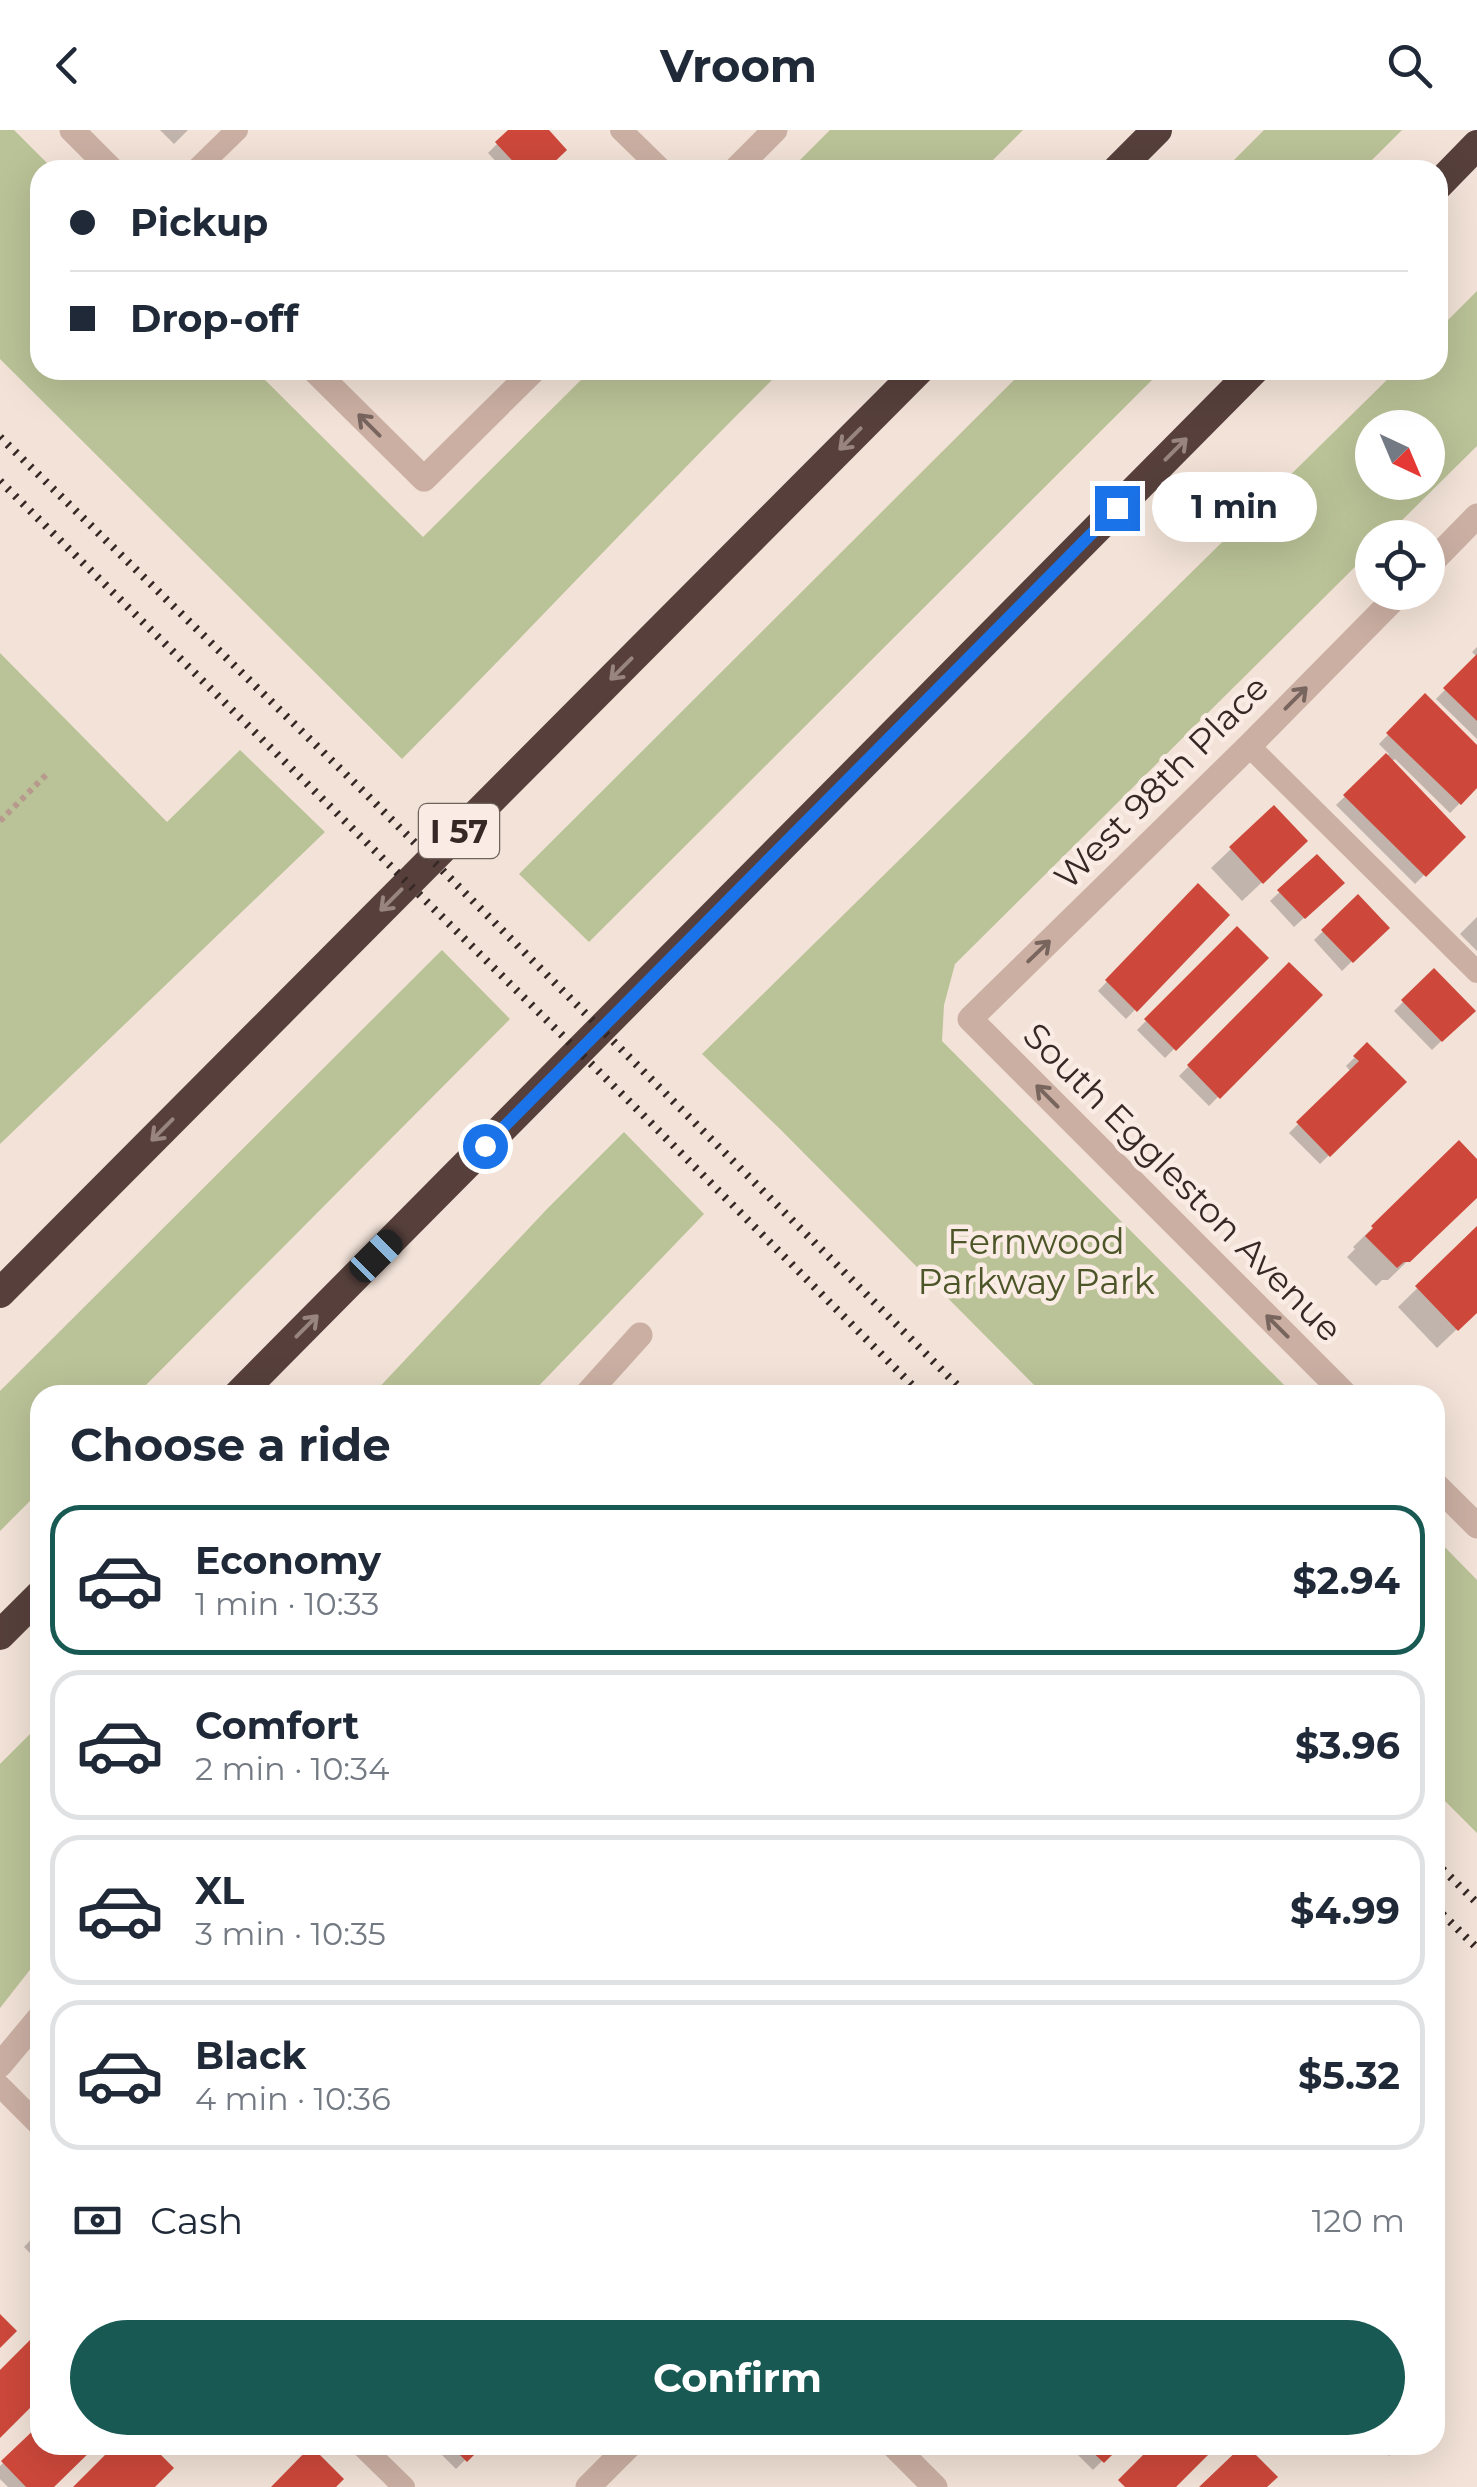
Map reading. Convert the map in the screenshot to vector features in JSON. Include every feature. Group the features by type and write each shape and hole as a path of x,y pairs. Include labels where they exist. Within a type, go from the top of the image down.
{"highway":[{"path":"1128,160 1157,130"},
{"path":"1448,175 1477,145"},
{"name":"I 57","path":"0,1292 909,380"},
{"path":"248,1385 1244,380"},
{"path":"0,1635 30,1605"}],"street":[{"path":"72,130 102,160"},
{"path":"744,160 775,130"},
{"path":"324,380 424,479 524,380"},
{"path":"1445,549 1477,516"},
{"name":"West 98th Place","path":"970,1019 1383,610"},
{"name":"South Eggleston Avenue","path":"970,1019 1336,1385"},
{"path":"595,1385 640,1335"},
{"path":"1445,1494 1477,1526"},
{"path":"0,2064 30,2029"},
{"path":"588,2487 620,2455"},
{"path":"903,2455 935,2487"}],"lane":[{"path":"206,160 237,130"},
{"path":"621,130 652,160"},
{"path":"1249,746 1477,972"},
{"path":"0,2086 30,2116"},
{"path":"371,2455 404,2487"}],"path":[{"path":"0,821 46,775"}],"green space":[{"path":"0,130 14,130 44,160 30,160 30,380 265,380 423,537 581,380 772,380 402,759 0,359"},
{"path":"830,130 1023,130 993,160 800,160"},
{"path":"1264,130 1402,130 1372,160 1234,160"},
{"path":"1477,291 1477,446 1445,478 1445,410 1356,410 1387,380 1448,380 1448,320"},
{"path":"1014,380 1152,380 589,942 519,874"},
{"name":"Fernwood Parkway Park","path":"1355,411 1355,500 1422,500 1402,520 1355,520 1355,567 955,964 944,1005 942,1041 1284,1385 1034,1385 702,1054"},
{"path":"0,653 167,822 240,750 325,832 0,1144"},
{"path":"442,950 510,1019 146,1385 30,1385 30,1501 0,1531 0,1391"},
{"path":"624,1132 704,1214 540,1385 381,1385"},
{"path":"1445,1547 1477,1580 1477,1833 1445,1801"},
{"path":"30,1734 30,1970 0,2008 0,1764"}],"building":[{"path":"508,130 549,130 567,150 556,160 512,160 495,142"},
{"path":"1477,654 1477,721 1443,688"},
{"path":"1425,693 1477,745 1477,788 1461,805 1386,733"},
{"path":"1386,753 1466,837 1426,877 1343,795"},
{"path":"1274,805 1308,841 1263,884 1229,847"},
{"path":"1317,854 1345,883 1305,919 1277,890"},
{"path":"1198,883 1230,915 1137,1012 1105,980"},
{"path":"1358,894 1390,928 1353,963 1321,930"},
{"path":"1237,926 1269,958 1176,1051 1144,1019"},
{"path":"1289,962 1323,995 1220,1099 1187,1065"},
{"path":"1434,968 1476,1011 1442,1042 1401,1000"},
{"path":"1367,1042 1407,1082 1330,1157 1296,1122 1359,1061 1353,1056"},
{"path":"1459,1140 1477,1159 1477,1198 1410,1262 1397,1268 1365,1236"},
{"path":"1477,1226 1477,1313 1458,1331 1415,1286"},
{"path":"0,2314 17,2331 0,2348"},
{"path":"30,2340 30,2408 0,2438 0,2370"},
{"path":"30,2433 30,2455 87,2455 54,2487 26,2487 1,2461"},
{"path":"105,2455 161,2455 174,2468 155,2487 73,2487"},
{"path":"302,2455 320,2455 344,2479 336,2487 271,2487"},
{"path":"1096,2455 1112,2455 1104,2463"},
{"path":"1143,2455 1208,2455 1176,2487 1125,2487 1118,2480"},
{"path":"1233,2455 1256,2455 1278,2477 1267,2487 1199,2487"}],"railway":[{"path":"0,437 366,794 957,1385"},
{"path":"0,481 912,1385"},
{"path":"1445,1872 1477,1903"},
{"path":"1445,1917 1477,1948"}],"route":[{"path":"485,1146 1117,508"}]}
